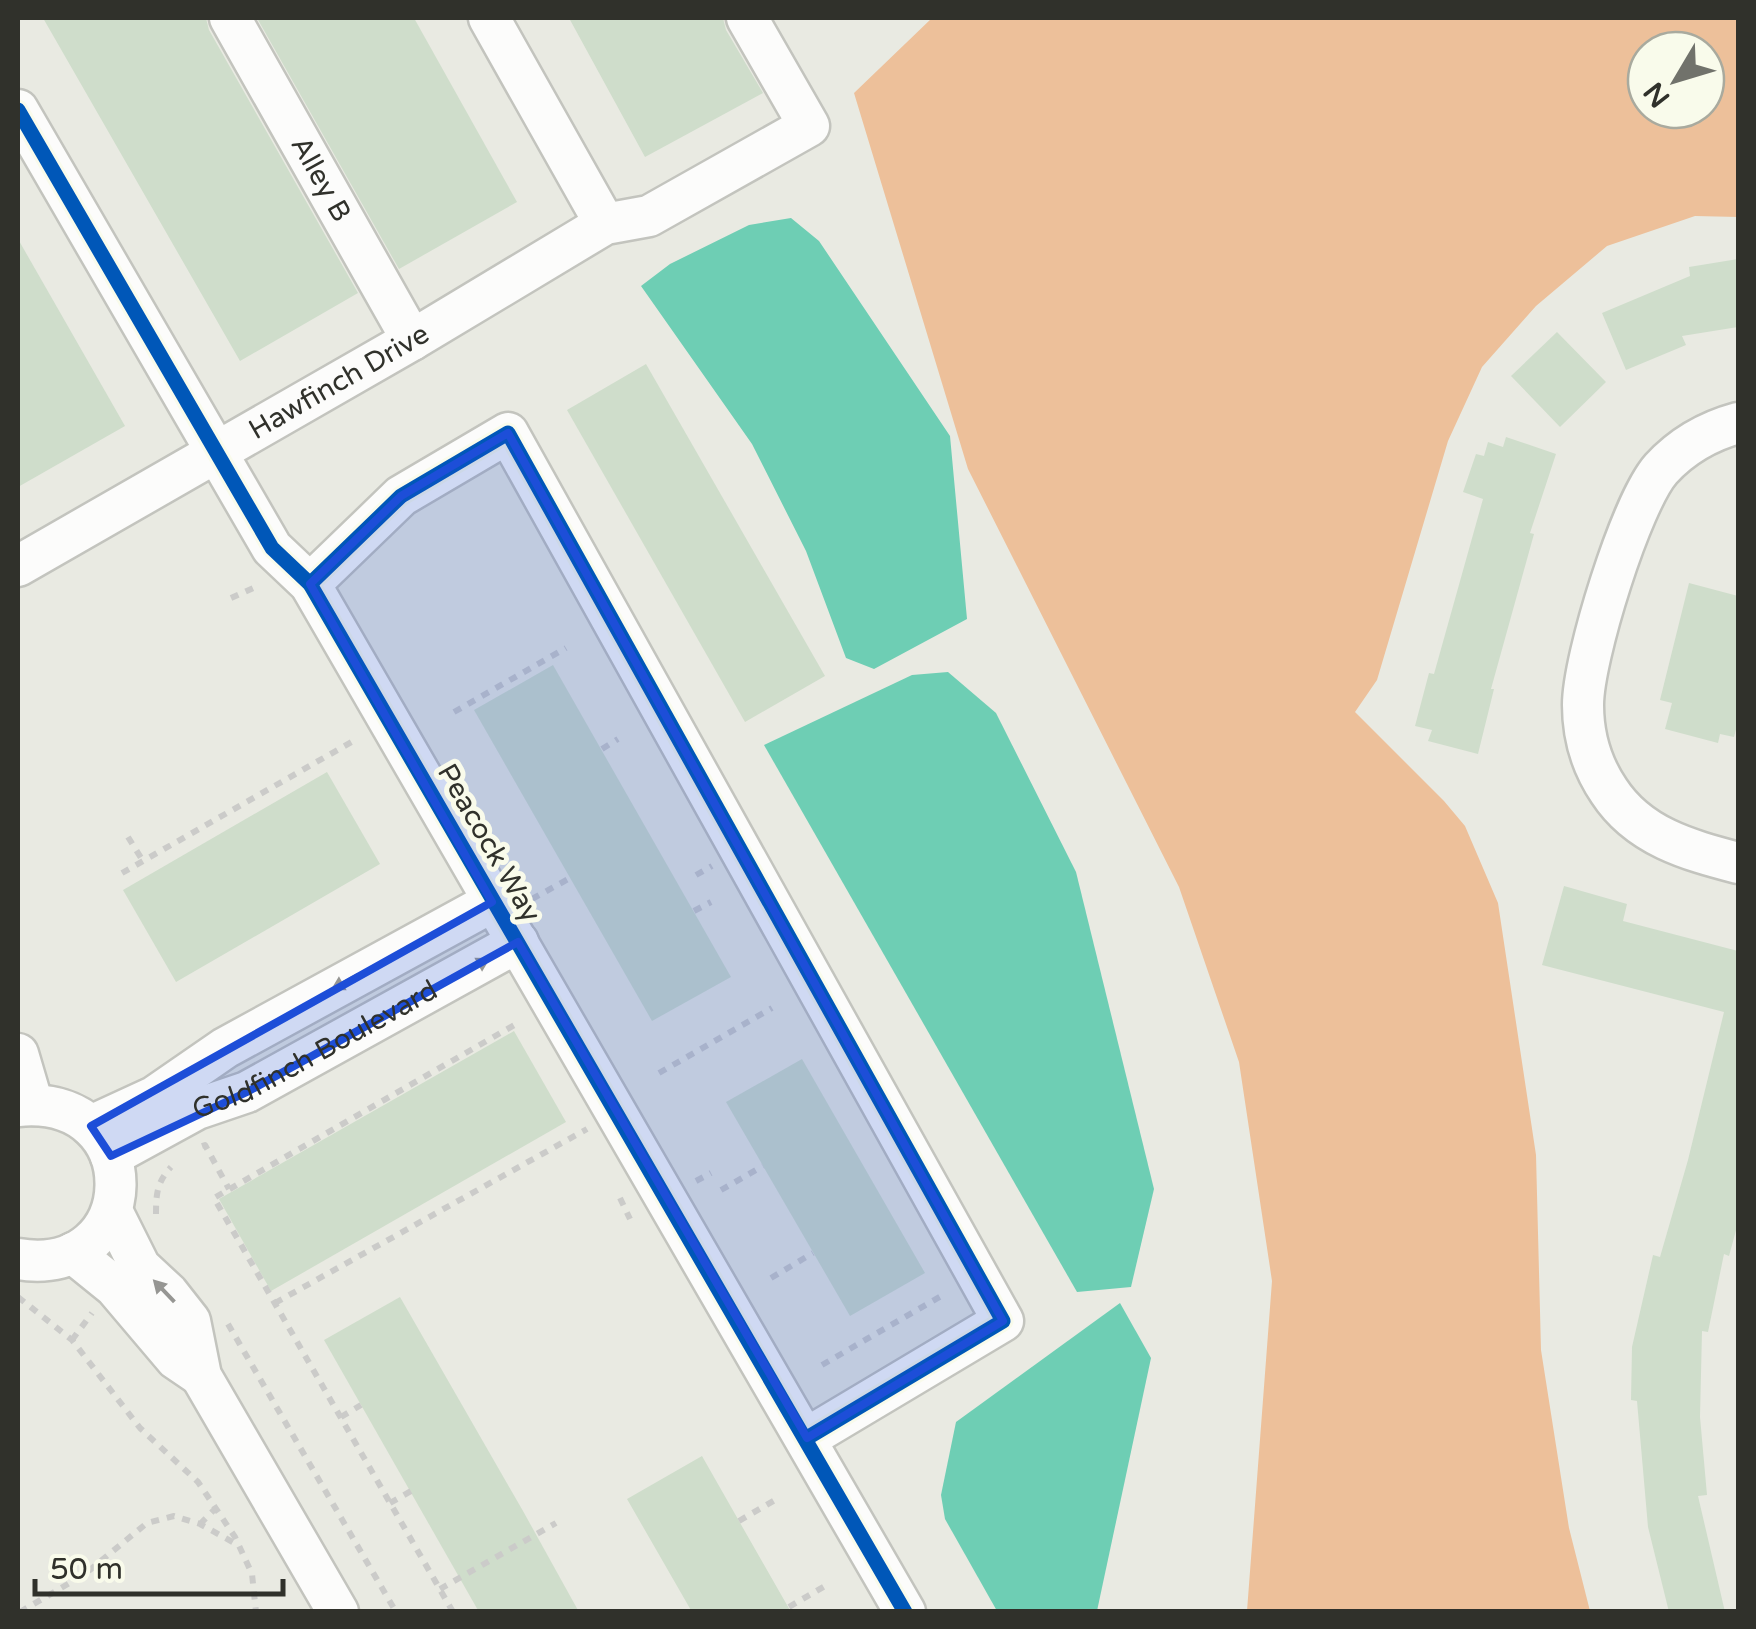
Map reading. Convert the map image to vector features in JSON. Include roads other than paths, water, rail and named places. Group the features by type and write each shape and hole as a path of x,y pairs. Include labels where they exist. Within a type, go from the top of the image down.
{"street":[{"name":"Alley B","path":"230,18 412,340"},
{"path":"490,18 605,224"},
{"name":"Hawfinch Drive","path":"18,564 412,340 605,224 649,216 809,126 748,18"},
{"name":"Peacock Way","path":"18,110 272,548 310,584 510,902 518,942 906,1612"},
{"path":"1738,423 1714,431 1681,450 1646,489 1630,524 1588,664 1582,703 1587,742 1596,766 1608,790 1625,810 1667,841 1738,864"},
{"path":"310,584 401,496 508,433 1003,1321 807,1438"},
{"name":"Goldfinch Boulevard","path":"101,1141 154,1097 225,1048 510,902"},
{"name":"Goldfinch Boulevard","path":"101,1141 247,1092 518,942"},
{"path":"18,1054 25,1105 45,1104 70,1111 101,1141 115,1180 112,1211 97,1238 73,1253 48,1261 18,1260"},
{"path":"112,1211 140,1267 190,1321 201,1376 338,1612"},
{"path":"73,1253 115,1287 176,1359 201,1376"}]}
